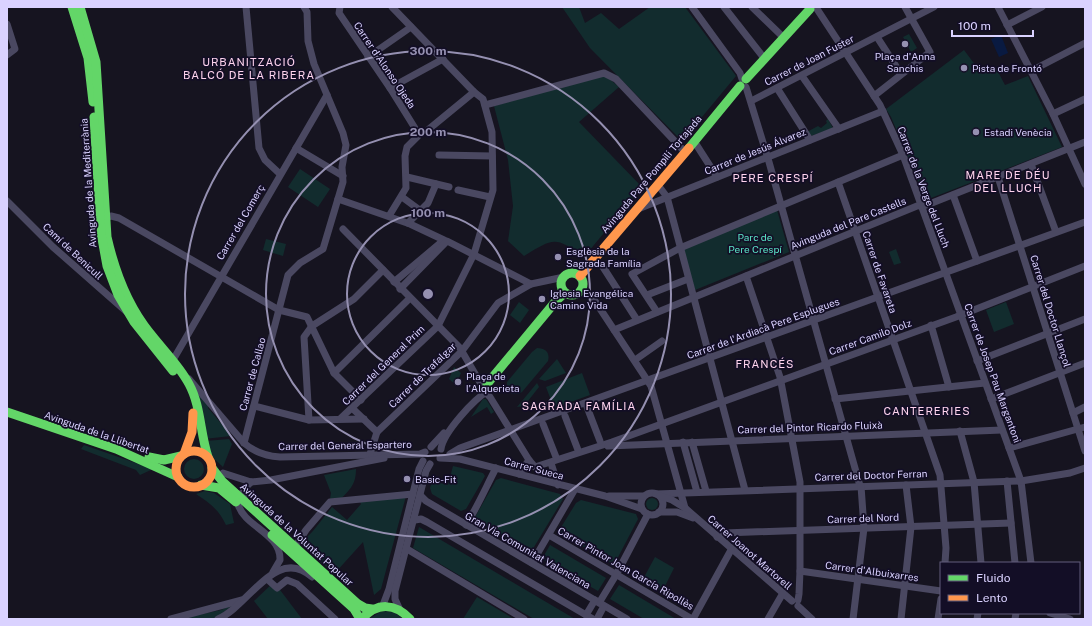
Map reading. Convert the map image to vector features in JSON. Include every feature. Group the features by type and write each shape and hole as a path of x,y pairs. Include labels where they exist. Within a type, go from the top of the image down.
{"main road":[{"name":"Avinguda de la Mediterrània","path":"72,7 82,36 89,64 102,246 111,278 128,314 149,344 178,377 188,395 192,410 193,425 190,440 183,455"},
{"name":"Avinguda de la Mediterrània","path":"80,7 89,33 96,62 109,250 118,278 136,314 163,349"},
{"name":"Avinguda Pare Pompili Tortajada","path":"580,276 764,58 783,37 814,8"},
{"path":"570,273 580,276 584,282 582,289 575,295 565,293 560,279 570,273"},
{"path":"483,388 556,301 565,293"},
{"path":"163,349 182,373 194,396 200,434 212,468 210,477 201,485 196,486 186,484 178,477 176,468 183,455 196,451 208,457"},
{"name":"Avinguda de la Llibertat","path":"7,409 156,459 170,460 183,455"},
{"name":"Avinguda de la Llibertat","path":"7,412 140,458 162,467 178,477"},
{"name":"Avinguda de la Voluntat Popular","path":"212,468 241,502 350,606 361,619"},
{"name":"Avinguda de la Voluntat Popular","path":"201,485 219,488 241,502 358,604 364,608 372,609"},
{"path":"361,619 372,609 383,605 399,608 410,619"}],"street":[{"path":"246,7 259,148 265,160 280,174"},
{"name":"Carrer de Callao","path":"244,443 290,271 305,260 321,252 338,199 343,176 345,140 314,64 308,41 307,12 304,7"},
{"name":"Carrer d'Alonso Ojeda","path":"340,7 339,13 390,88 418,134 418,136 407,147 405,156 407,177"},
{"path":"392,7 474,92 481,96 485,105 604,73 616,80 685,152"},
{"path":"693,7 740,73 751,101 861,486 864,528 853,619"},
{"path":"724,7 764,58"},
{"path":"752,7 783,37"},
{"path":"874,96 930,52 905,7"},
{"path":"901,74 876,37 934,7"},
{"path":"998,7 1053,114 1069,149 1083,172 1085,184"},
{"path":"1007,25 1042,7"},
{"name":"Carrer de la Verge del Lluch","path":"814,8 883,111 904,155 946,272"},
{"path":"7,24 15,50 7,55"},
{"path":"368,56 411,27"},
{"name":"Carrer de Joan Fuster","path":"751,101 876,37"},
{"path":"1031,71 1085,43"},
{"path":"390,88 443,59"},
{"path":"802,76 839,129"},
{"path":"777,88 810,140"},
{"path":"429,129 474,92"},
{"name":"Carrer del Comerç","path":"173,360 220,276 327,95"},
{"path":"1053,114 1085,99"},
{"name":"Carrer del General Prim","path":"341,418 438,326 474,254 493,190 492,132 485,105"},
{"name":"Carrer de Jesús Álvarez","path":"634,211 883,111"},
{"path":"694,141 717,177"},
{"name":"Avinguda del Pare Castells","path":"614,330 917,206 923,206 953,195 1085,142"},
{"path":"296,148 343,176"},
{"path":"439,155 492,156"},
{"path":"657,312 632,274 680,248 904,155"},
{"path":"1031,164 1056,232"},
{"path":"390,216 406,188 407,177 449,187"},
{"name":"Carrer del Doctor Llançol","path":"998,177 1047,334 1073,412 1082,429 1085,451"},
{"name":"Carrer de Favareta","path":"838,182 940,475 946,554 945,562"},
{"path":"409,223 428,203 436,184"},
{"path":"658,185 667,197 745,490"},
{"path":"458,190 490,197"},
{"path":"953,195 977,261"},
{"path":"402,197 421,211"},
{"path":"338,199 409,223 446,240 531,284"},
{"name":"Camí de Benicull","path":"7,201 53,248 128,314"},
{"path":"106,218 111,216 119,218 279,310 307,317 334,373 361,400"},
{"name":"Carrer de l'Ardiacà Pere Esplugues","path":"450,454 460,448 1085,222"},
{"path":"343,229 462,351 483,388 529,460 536,468 553,460 598,444 587,407"},
{"path":"394,282 446,240"},
{"path":"400,289 446,240"},
{"name":"Carrer Camilo Dolz","path":"598,444 826,364 892,338 962,315 1085,266"},
{"path":"603,268 637,320"},
{"path":"309,420 304,337 312,326 354,299 383,270"},
{"name":"Carrer de Josep Pau Margantoni","path":"946,272 1021,481 1031,562"},
{"path":"746,276 781,380 800,488 800,594 796,603"},
{"name":"Carrer de Trafalgar","path":"370,454 377,432 462,351 498,303 531,284 560,279"},
{"path":"647,295 688,279"},
{"path":"582,289 593,298 649,380 685,508"},
{"path":"334,373 410,298"},
{"path":"977,361 1085,319"},
{"path":"931,326 949,387"},
{"path":"635,360 662,341"},
{"path":"163,349 244,443"},
{"path":"991,399 1085,363"},
{"path":"835,399 985,383"},
{"path":"399,608 395,599 395,591 421,496 426,471 425,452 483,388"},
{"path":"441,452 443,441 483,388"},
{"path":"254,406 309,420 341,418 364,419"},
{"path":"1073,412 1085,407"},
{"path":"352,408 377,432"},
{"path":"565,416 578,450"},
{"path":"543,424 558,484"},
{"path":"1009,448 1082,429"},
{"name":"Carrer del Pintor Ricardo Fluixà","path":"598,444 846,437 1002,430"},
{"path":"960,431 974,482 981,562"},
{"path":"683,442 697,492"},
{"path":"692,442 706,491"},
{"name":"Carrer del General Espartero","path":"244,443 256,452 280,457 420,454 425,452"},
{"path":"431,447 436,445 441,452"},
{"path":"223,473 251,482 271,480 379,458 425,461 441,452"},
{"name":"Carrer Sueca","path":"441,452 458,458"},
{"name":"Carrer Sueca","path":"441,452 458,458 605,496 645,511"},
{"path":"519,474 529,460"},
{"path":"383,605 389,589 413,494 425,461"},
{"path":"690,467 699,464"},
{"path":"466,525 481,501 484,489 496,468"},
{"name":"Carrer del Doctor Ferran","path":"658,495 706,491 1021,481 1070,473 1085,468"},
{"path":"1007,481 1015,562"},
{"path":"241,502 243,490 251,482"},
{"path":"901,619 912,527 906,485"},
{"path":"532,564 575,489"},
{"path":"650,493 658,495 662,506 659,512 653,514 645,511 641,502 644,496 650,493"},
{"path":"297,544 306,530 330,502 413,494"},
{"name":"Carrer Joanot Martorell","path":"658,495 685,508 731,550 796,603 812,619"},
{"name":"Gran Via Comunitat Valenciana","path":"421,496 426,501 466,525 627,619"},
{"name":"Carrer Sueca","path":"605,496 644,496"},
{"name":"Avinguda de la Voluntat Popular","path":"241,502 242,514 277,545 280,560 269,577"},
{"path":"592,618 616,575 645,511"},
{"name":"Carrer Joanot Martorell","path":"659,512 677,512 695,518"},
{"path":"415,520 423,520 592,618"},
{"name":"Carrer del Nord","path":"717,537 721,533 1011,523"},
{"name":"Carrer Pintor Joan García Ripollès","path":"549,535 693,619"},
{"path":"407,550 524,619"},
{"path":"693,619 731,550"},
{"name":"Avinguda de la Voluntat Popular","path":"269,577 286,568 302,569 343,604 350,606"},
{"name":"Carrer d'Albuixarres","path":"800,571 940,591"},
{"path":"218,619 230,614 242,600 269,577 277,588 287,580 297,584 335,619"},
{"path":"768,619 782,593"},
{"path":"171,619 242,600"},
{"path":"592,618 600,603"},
{"path":"938,619 940,606"},
{"path":"1053,614 1070,619"}],"green space":[{"path":"562,7 579,7 585,23 601,13 619,29 650,7 685,7 736,76 682,141 590,48"},
{"path":"909,34 917,48 911,52 903,37"},
{"name":"Estadi Venècia","path":"964,50 982,74 996,68 1005,85 1028,76 1062,147 926,200 891,117 886,109"},
{"path":"606,76 619,87 579,122 642,187 584,257 567,245 554,242 542,246 524,256 508,241 513,206 508,160 494,106 596,77"},
{"path":"828,119 833,128 811,136 807,132 818,126 821,128 827,123 826,121"},
{"path":"300,169 330,189 318,207 288,187"},
{"name":"Parc de Pere Crespí","path":"777,210 789,252 695,290 683,249"},
{"path":"266,239 286,244 283,256 263,250"},
{"path":"896,249 901,263 894,265 889,252"},
{"path":"519,302 529,310 520,323 510,315"},
{"path":"1006,302 1014,324 994,332 986,310"},
{"path":"537,348 543,349 548,353 548,361 522,392 512,394 507,389 507,382"},
{"path":"557,359 566,373 545,381 539,379"},
{"path":"454,367 461,373 456,385 449,379"},
{"path":"582,373 590,395 554,408 546,387"},
{"path":"537,383 539,387 524,406 517,407"},
{"path":"194,388 209,405 208,408 231,436 204,439"},
{"path":"483,399 486,399 494,412 491,414 487,407 471,417"},
{"path":"229,439 232,444 223,467 211,456 206,441"},
{"path":"84,445 153,469 140,475 136,470 81,449"},
{"path":"194,459 201,462 204,469 201,476 194,479 187,476 184,469 187,462"},
{"path":"453,466 483,473 485,476 466,509 461,511 432,494 430,488 432,481 448,485"},
{"path":"356,469 355,480 349,491 338,502 330,499 331,493 324,475"},
{"path":"501,478 560,494 563,499 531,552 474,519 496,480"},
{"path":"205,491 214,493 230,504 234,523 226,525 214,507 196,494"},
{"path":"406,496 381,589 374,595 363,542 335,573 319,561 301,543 313,531 332,507 347,520 361,504 359,500"},
{"path":"650,498 654,498 658,504 654,510 650,510 646,506 646,502"},
{"path":"581,500 636,514 638,519 616,561 611,563 562,534 560,529 576,503"},
{"path":"419,527 575,619 534,619 413,548"},
{"path":"550,545 606,578 598,591 542,559"},
{"path":"655,557 674,568 662,592 642,581"},
{"path":"274,582 302,619 268,619 254,601"},
{"path":"619,585 676,619 644,619 610,599"},
{"path":"477,597 514,619 463,619"},
{"path":"234,604 216,618 179,619 221,610"},
{"path":"387,611 395,613 403,619 369,619 380,612"}],"water":[{"path":"1001,35 1008,53 999,57 991,39"}],"traffic: fast":[{"path":"72,7 88,58 93,102"},
{"path":"80,7 96,62 107,237 110,250 128,300 150,333 181,370 193,392 208,457"},
{"path":"746,79 810,9"},
{"path":"689,148 740,86"},
{"path":"94,117 101,233 107,266 118,295 134,322 173,371"},
{"path":"572,273 580,276 583,284 580,292 572,295 564,292 561,284 564,276 572,273"},
{"path":"487,384 556,301 565,293"},
{"path":"7,412 116,449 178,477"},
{"path":"149,457 164,460 181,456"},
{"path":"212,468 222,481 358,604 365,608 372,609"},
{"path":"201,485 219,488 236,502"},
{"path":"272,535 354,609 360,619"},
{"path":"362,619 368,613 380,607 392,607 410,619"}],"traffic: slow":[{"path":"580,276 689,148"},
{"path":"184,454 192,432 193,413"},
{"path":"194,451 207,456 212,469 207,482 194,487 181,482 176,469 181,456 194,451"}],"place":[{"name":"Plaça d'Anna Sanchis","path":"905,44"},
{"name":"Pista de Frontó","path":"964,68"},
{"name":"Estadi Venècia","path":"976,132"},
{"name":"Esglèsia de la Sagrada Família","path":"558,257"},
{"name":"Iglesia Evangélica Camino Vida","path":"542,299"},
{"name":"Plaça de l'Alquerieta","path":"458,382"},
{"name":"Basic-Fit","path":"407,479"}],"district":[{"name":"URBANITZACIÓ BALCÓ DE LA RIBERA","path":"249,68"},
{"name":"PERE CRESPÍ","path":"773,178"},
{"name":"MARE DE DÉU DEL LLUCH","path":"1008,181"},
{"name":"FRANCÉS","path":"765,364"},
{"name":"SAGRADA FAMÍLIA","path":"579,406"},
{"name":"CANTERERIES","path":"927,411"}]}
